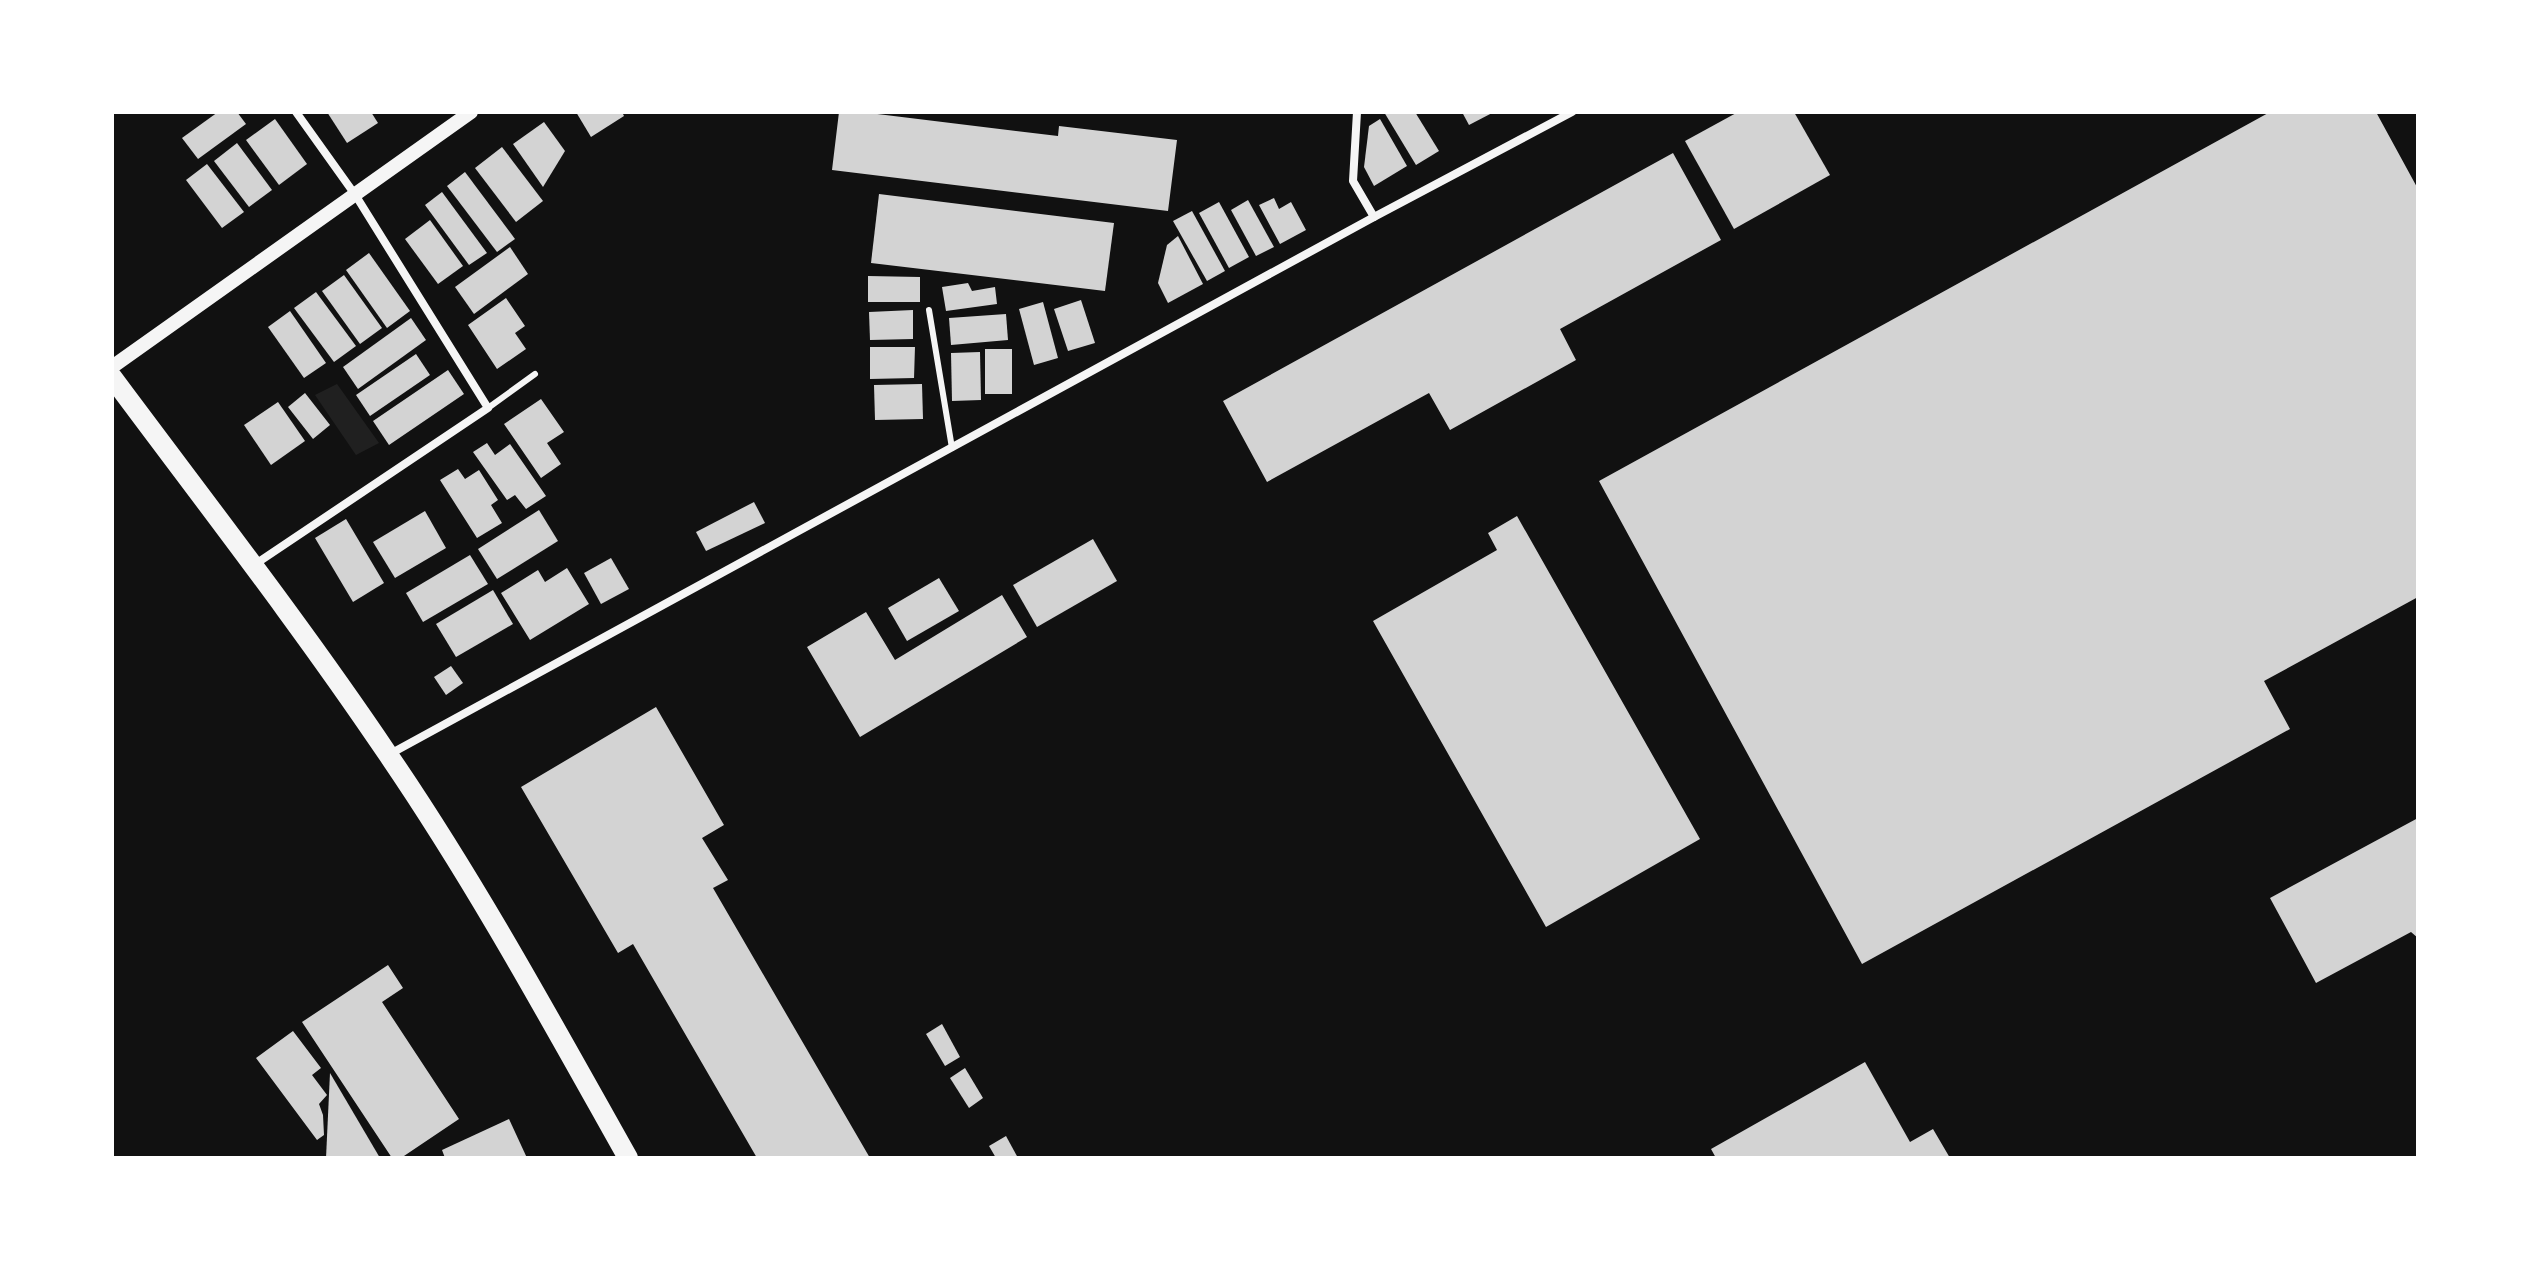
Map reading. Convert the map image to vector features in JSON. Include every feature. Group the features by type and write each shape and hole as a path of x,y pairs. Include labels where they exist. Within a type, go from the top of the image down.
{"main road":[{"path":"112,377 310,642 389,755 503,936 628,1158"}],"street":[{"path":"253,566 488,408 356,196 296,112"},
{"path":"112,367 471,112"},
{"path":"1357,112 1353,181 1374,217"},
{"path":"389,755 1572,112"}],"lane":[{"path":"929,310 952,448"},
{"path":"488,408 535,374"}],"shaded area":[{"path":"337,384 379,443 356,455 315,395"}],"building":[{"path":"218,112 237,112 246,124 198,159 182,138"},
{"path":"327,112 371,112 378,123 347,143"},
{"path":"576,112 622,112 624,116 591,137"},
{"path":"839,112 1058,136 1059,126 1177,140 1168,211 832,170"},
{"path":"1384,112 1415,112 1439,151 1416,165"},
{"path":"1462,112 1494,112 1469,125"},
{"path":"1738,112 1794,112 1830,175 1734,229 1685,141"},
{"path":"2270,112 2376,112 2418,189 2418,597 2264,681 2290,729 1862,964 1599,481"},
{"path":"275,119 307,164 279,185 246,140"},
{"path":"1380,119 1407,166 1374,186 1364,167 1369,126"},
{"path":"544,122 565,151 543,187 513,144"},
{"path":"237,143 272,190 249,207 214,161"},
{"path":"502,147 543,201 516,222 475,168"},
{"path":"1673,153 1721,240 1560,329 1576,360 1450,430 1429,393 1267,482 1223,401"},
{"path":"207,164 244,212 222,228 186,180"},
{"path":"465,172 515,239 497,252 447,186"},
{"path":"442,192 487,253 469,265 425,205"},
{"path":"879,194 1114,223 1105,291 871,263"},
{"path":"1274,198 1279,209 1291,202 1306,230 1280,244 1259,205"},
{"path":"1248,200 1274,247 1256,256 1231,210"},
{"path":"1219,202 1249,257 1229,268 1199,213"},
{"path":"1192,211 1225,271 1207,281 1173,221"},
{"path":"430,220 463,266 438,284 405,239"},
{"path":"1178,236 1203,284 1168,303 1158,283 1167,245"},
{"path":"510,247 528,274 474,314 455,287"},
{"path":"369,253 410,311 387,328 346,270"},
{"path":"344,275 382,328 360,344 322,291"},
{"path":"868,276 920,277 920,302 868,302"},
{"path":"968,283 972,291 995,287 997,304 946,311 942,287"},
{"path":"316,292 356,346 334,362 294,308"},
{"path":"506,298 525,326 515,333 526,349 497,369 468,325"},
{"path":"1081,300 1095,343 1068,351 1054,309"},
{"path":"1043,302 1058,358 1034,365 1019,309"},
{"path":"913,310 913,339 870,340 869,312"},
{"path":"290,311 326,363 304,378 268,327"},
{"path":"1006,314 1008,340 951,345 949,318"},
{"path":"411,318 426,340 358,389 343,367"},
{"path":"870,347 915,347 914,378 870,379"},
{"path":"985,349 1012,349 1012,394 985,394"},
{"path":"980,352 981,400 952,401 951,353"},
{"path":"416,354 430,375 370,416 356,395"},
{"path":"448,370 464,394 389,445 373,421"},
{"path":"922,384 923,419 875,420 874,385"},
{"path":"305,393 330,425 313,439 288,407"},
{"path":"541,399 564,432 547,443 561,464 541,478 504,424"},
{"path":"278,402 305,441 271,465 244,425"},
{"path":"487,443 495,455 510,444 546,496 526,509 515,495 507,500 473,452"},
{"path":"458,469 465,479 479,470 498,500 491,505 502,523 477,538 440,480"},
{"path":"754,502 765,523 706,551 696,532"},
{"path":"539,510 558,541 497,579 478,549"},
{"path":"425,511 446,548 395,578 373,542"},
{"path":"1517,516 1700,839 1546,927 1373,621 1497,550 1488,533"},
{"path":"346,519 384,583 353,602 315,538"},
{"path":"1093,539 1117,581 1037,627 1013,585"},
{"path":"470,555 488,584 423,622 406,593"},
{"path":"611,558 629,589 601,604 584,573"},
{"path":"567,568 589,604 530,640 501,593 538,570 545,582"},
{"path":"939,578 959,611 907,641 888,608"},
{"path":"493,590 513,624 456,657 436,624"},
{"path":"1002,595 1027,637 860,737 807,647 866,612 895,660"},
{"path":"451,666 463,683 446,695 434,677"},
{"path":"656,707 724,825 702,838 728,880 713,888 870,1158 757,1158 633,944 618,953 521,787"},
{"path":"2418,818 2418,938 2411,932 2316,983 2270,898"},
{"path":"388,965 403,988 382,1002 459,1119 401,1158 392,1158 302,1022"},
{"path":"942,1024 960,1057 945,1066 926,1034"},
{"path":"293,1031 321,1068 312,1075 327,1095 319,1104 324,1135 317,1140 256,1058"},
{"path":"1865,1062 1910,1142 1933,1129 1950,1158 1716,1158 1711,1149"},
{"path":"965,1068 983,1098 969,1108 950,1078"},
{"path":"330,1073 380,1158 326,1158"},
{"path":"509,1119 527,1158 445,1158 442,1150"},
{"path":"1006,1136 1018,1158 996,1158 989,1146"}]}
